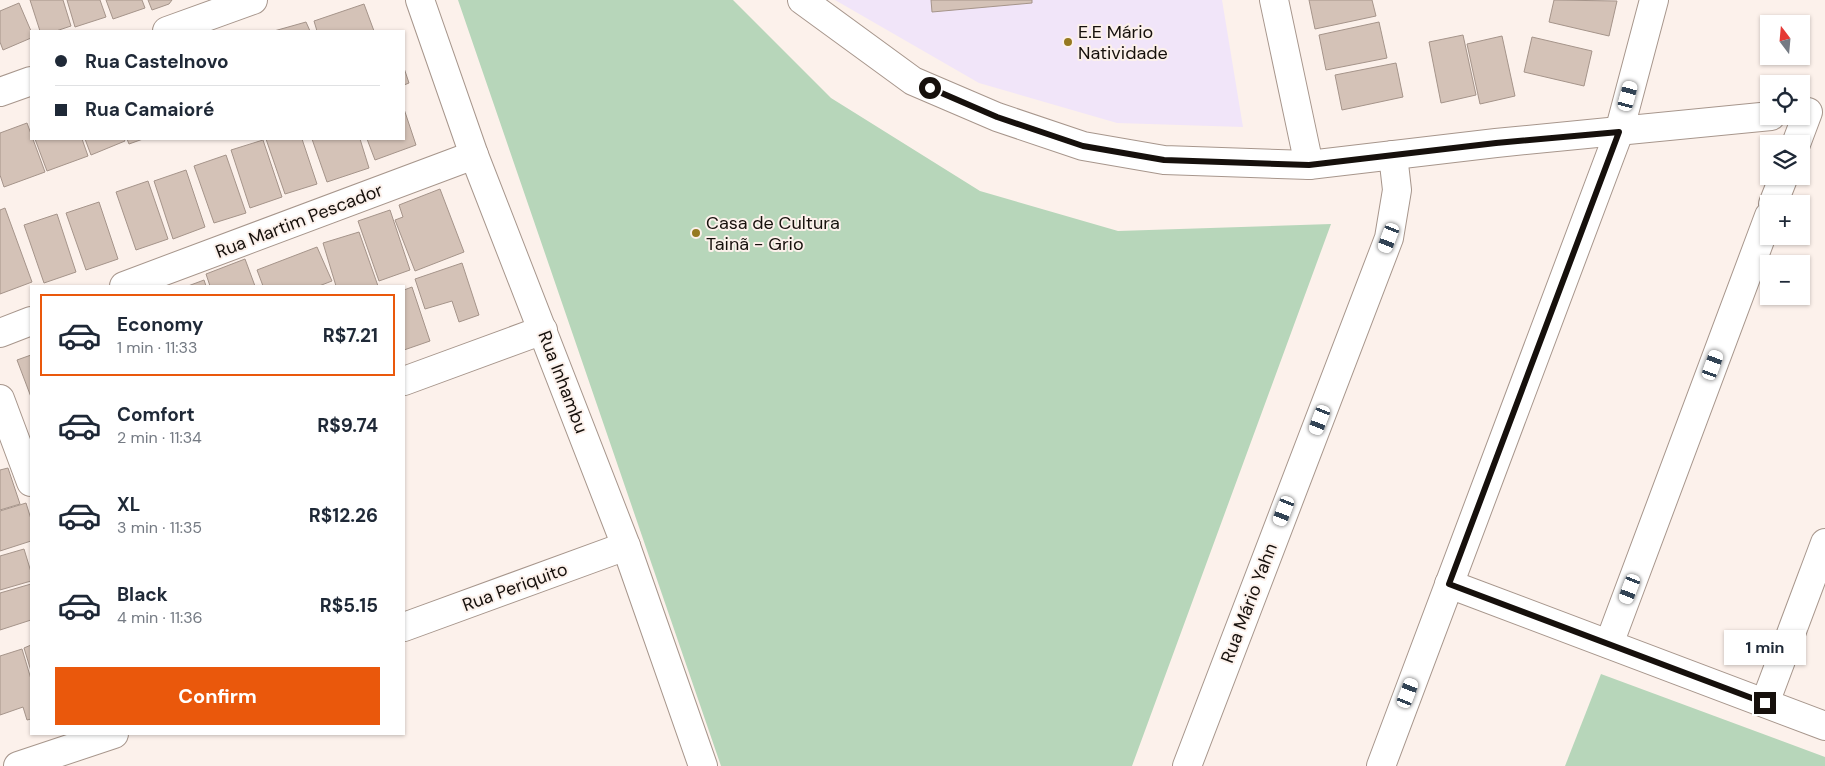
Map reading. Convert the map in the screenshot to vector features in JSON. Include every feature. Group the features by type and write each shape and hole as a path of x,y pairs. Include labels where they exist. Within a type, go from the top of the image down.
{"street":[{"path":"169,30 220,6 253,0"},
{"name":"Rua Inhambu","path":"420,0 474,155 626,546 703,766"},
{"path":"802,0 913,81 997,117 1083,146 1164,160 1309,165 1760,117"},
{"path":"1274,0 1309,165"},
{"path":"1381,766 1619,132 1654,0"},
{"path":"0,92 30,81"},
{"path":"1800,135 1811,112"},
{"name":"Rua Martim Pescador","path":"127,285 474,155"},
{"name":"Rua Mário Yahn","path":"1187,766 1389,238 1397,190 1393,156"},
{"path":"1609,644 1760,240"},
{"path":"0,333 30,321"},
{"path":"405,381 543,330"},
{"path":"0,399 30,479"},
{"name":"Rua Periquito","path":"405,628 626,546"},
{"path":"1765,703 1824,546"},
{"path":"1449,584 1825,726"},
{"path":"18,766 111,735"}],"shaded area":[{"name":"E.E Mário Natividade","path":"835,0 1222,0 1243,127 1117,123 979,83"}],"green space":[{"path":"458,0 733,0 831,98 980,191 1118,231 1331,224 1132,766 721,766"},
{"path":"1601,674 1825,757 1825,766 1565,766"}],"building":[{"path":"30,0 63,0 71,26 59,30 40,30"},
{"path":"67,0 100,0 106,17 75,27"},
{"path":"106,0 142,0 145,8 113,19"},
{"path":"148,0 172,0 169,4 152,10"},
{"name":"E.E Mário Natividade","path":"931,0 1032,0 1032,3 932,12"},
{"path":"1309,0 1372,0 1376,16 1315,29"},
{"path":"1554,0 1617,1 1609,36 1549,22"},
{"path":"19,3 31,30 30,38 3,50 0,42 0,11"},
{"path":"364,4 374,30 317,30 314,21"},
{"path":"306,22 310,30 278,30"},
{"path":"1379,22 1387,58 1326,70 1319,35"},
{"path":"1463,35 1476,95 1441,103 1429,42"},
{"path":"1502,36 1515,96 1480,104 1467,44"},
{"path":"1532,37 1592,51 1584,86 1524,72"},
{"path":"1396,63 1403,97 1342,110 1335,75"},
{"path":"405,71 409,83 405,85"},
{"path":"405,112 416,145 375,160 367,140 405,140"},
{"path":"27,123 30,131 30,140 33,140 45,172 4,187 0,175 0,133"},
{"path":"35,140 82,140 88,156 47,171"},
{"path":"85,140 125,141 91,155"},
{"path":"127,140 140,140 129,144"},
{"path":"263,140 282,197 250,208 231,150"},
{"path":"266,140 302,140 317,184 285,194"},
{"path":"312,140 360,140 369,168 327,182"},
{"path":"226,155 246,213 214,223 194,166"},
{"path":"186,170 205,227 173,239 154,181"},
{"path":"148,181 168,239 136,250 116,192"},
{"path":"440,189 464,252 415,271 395,220 403,217 399,205"},
{"path":"99,202 118,259 86,270 66,213"},
{"path":"5,208 32,282 0,294 0,210"},
{"path":"390,210 410,270 379,281 358,221"},
{"path":"57,214 76,272 44,283 24,225"},
{"path":"359,232 378,285 336,285 323,243"},
{"path":"317,247 332,281 322,285 263,285 257,270"},
{"path":"245,259 255,285 210,285 206,274"},
{"path":"462,263 479,315 459,322 452,301 425,309 415,279"},
{"path":"204,280 206,285 191,285"},
{"path":"412,287 430,341 405,350 405,290"},
{"path":"30,355 30,394 17,360"},
{"path":"8,468 20,504 0,510 0,470"},
{"path":"26,503 30,516 30,541 0,551 0,511"},
{"path":"24,549 30,569 30,581 0,590 0,556"},
{"path":"30,584 30,620 0,630 0,593"},
{"path":"30,645 30,668 24,648"},
{"path":"22,649 30,676 30,719 27,720 23,707 0,715 0,656"}],"place":[{"name":"E.E Mário Natividade","path":"1068,42"},
{"name":"Casa de Cultura Tainã - Grio","path":"696,233"}],"route":[{"path":"930,88 997,117 1083,146 1164,160 1309,165 1496,143 1619,132 1449,584 1765,703"}]}
